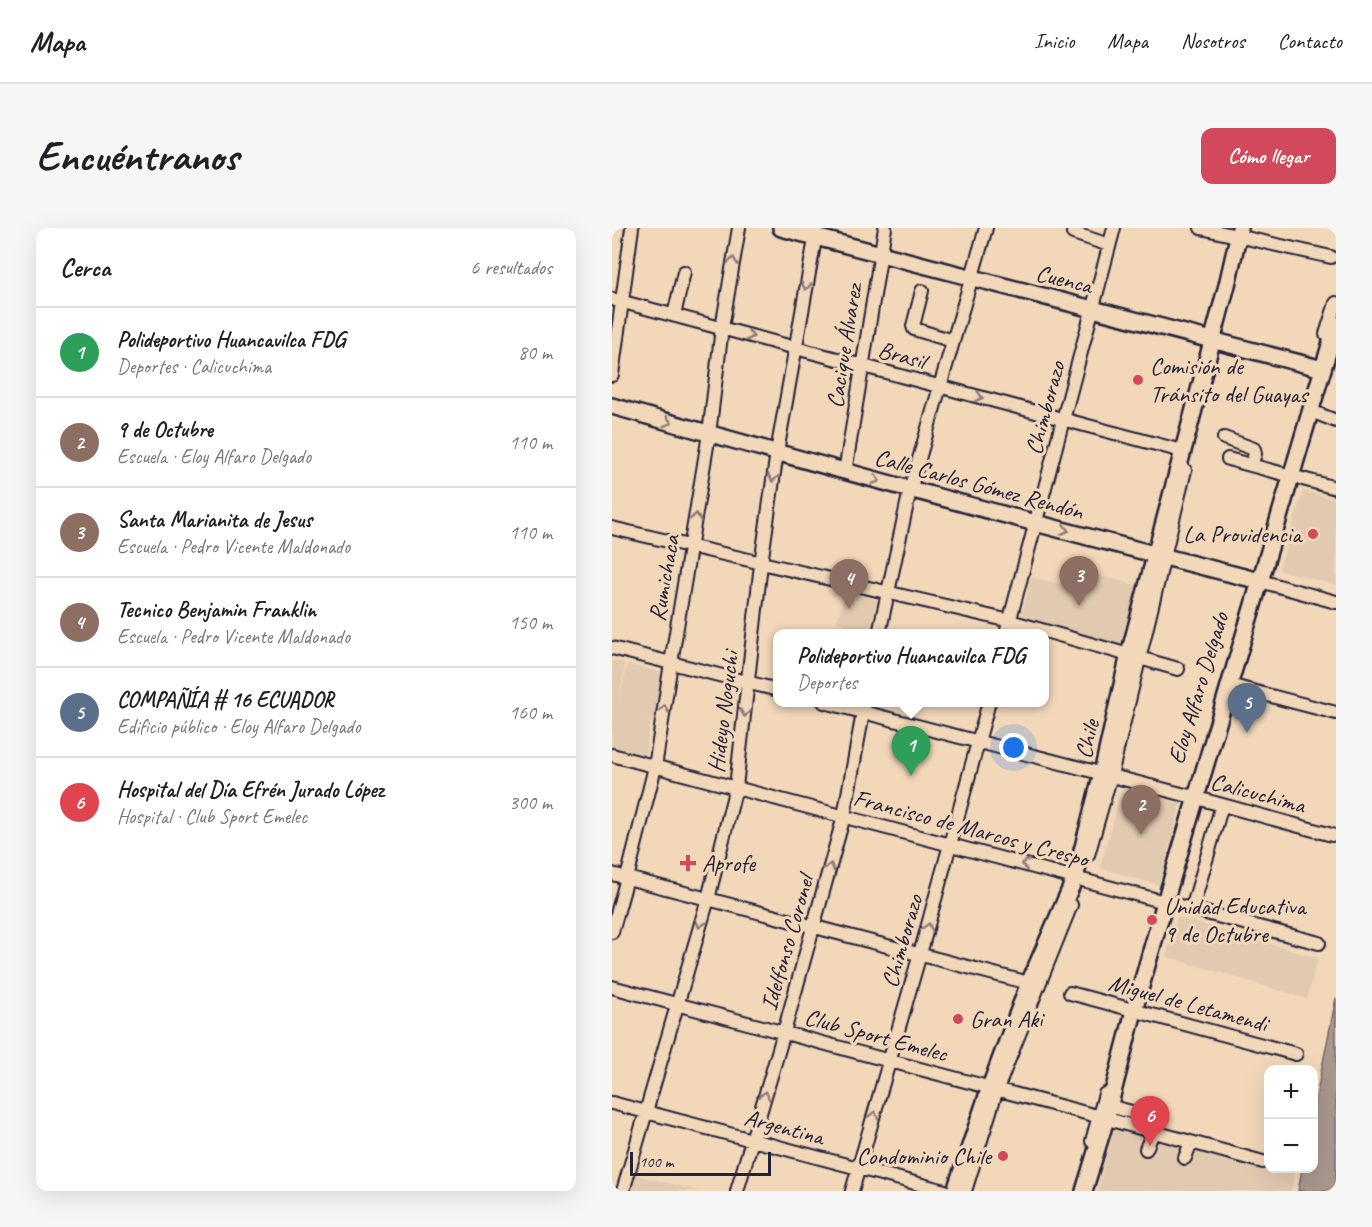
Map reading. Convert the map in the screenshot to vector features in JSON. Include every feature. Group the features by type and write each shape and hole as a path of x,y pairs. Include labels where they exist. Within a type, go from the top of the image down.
{"main road":[{"name":"Cuenca","path":"781,228 816,233 881,254 1325,369"},
{"name":"Chile","path":"955,1191 1078,879 1107,774 1160,556 1182,451 1215,340 1236,235"},
{"name":"Eloy Alfaro Delgado","path":"1084,1191 1162,901 1229,685 1257,580 1289,475 1325,369 1336,325"},
{"name":"Calle Carlos Gómez Rendón","path":"612,406 910,490 1257,580"}],"street":[{"path":"612,375 617,300 632,228"},
{"name":"Rumichaca","path":"612,932 655,767 709,434 722,328 739,228"},
{"name":"Cacique Álvarez","path":"845,472 885,228"},
{"path":"880,629 910,490 986,228"},
{"name":"Chimborazo","path":"1008,627 1114,228"},
{"path":"1201,228 1331,256"},
{"name":"Hideyo Noguchi","path":"623,1191 708,898 736,787 777,452 816,233"},
{"path":"1073,233 1109,244"},
{"path":"674,315 684,272"},
{"path":"922,291 914,329 953,341"},
{"name":"Brasil","path":"617,300 1182,451"},
{"name":"Eloy Alfaro Delgado","path":"1289,475 1325,369 1336,303"},
{"name":"Chile","path":"1160,556 1215,340"},
{"path":"1311,411 1336,421"},
{"path":"1224,438 1254,449 1255,454 1251,465"},
{"path":"1228,459 1336,489"},
{"path":"612,528 887,593 1008,627"},
{"name":"Eloy Alfaro Delgado","path":"1193,797 1257,580"},
{"name":"Calle Carlos Gómez Rendón","path":"1257,580 1336,602"},
{"path":"1049,636 1134,656 1178,669"},
{"path":"612,648 773,689"},
{"path":"1229,685 1336,713"},
{"name":"Calicuchima","path":"864,707 979,742 1332,835"},
{"name":"Idelfonso Coronel","path":"737,1191 844,816 864,707"},
{"name":"Chimborazo","path":"852,1191 988,707"},
{"name":"Francisco de Marcos y Crespo","path":"612,755 1319,944"},
{"path":"1192,909 1222,805"},
{"path":"612,873 1037,985"},
{"name":"Club Sport Emelec","path":"612,987 994,1088 1105,1114 1153,1132 1263,1162"},
{"name":"Miguel de Letamendi","path":"1070,993 1296,1054"},
{"name":"Chile","path":"965,1191 994,1088"},
{"name":"Argentina","path":"612,1103 945,1191"},
{"path":"1105,1114 1143,1115"},
{"name":"Eloy Alfaro Delgado","path":"1077,1191 1105,1114"},
{"path":"1146,1149 1153,1132"},
{"path":"1185,1158 1191,1142"}],"shaded area":[{"name":"La Providencia","path":"1303,491 1336,499 1336,585 1279,570"},
{"path":"1096,575 1140,586 1125,646 1020,620 1031,577 1091,592"},
{"path":"845,592 878,600 872,629 842,629 843,624 837,622"},
{"path":"612,660 625,663 619,702 627,664 663,673 653,723 640,721 650,723 645,758 612,749"},
{"path":"1122,789 1181,803 1159,885 1100,868"},
{"path":"1177,917 1318,958 1307,999 1166,956"},
{"path":"1336,998 1336,1191 1298,1191 1301,1173 1318,1173 1318,1087"},
{"path":"1114,1126 1264,1165 1264,1173 1295,1173 1291,1191 1097,1191"},
{"path":"636,1175 699,1191 631,1191"}],"place":[{"name":"Comisión de Tránsito del Guayas","path":"1138,380"},
{"name":"La Providencia","path":"1313,534"},
{"name":"Santa Marianita de Jesus","path":"1079,606"},
{"name":"Tecnico Benjamin Franklin","path":"849,609"},
{"name":"COMPAÑÍA # 16 ECUADOR","path":"1247,733"},
{"name":"Polideportivo Huancavilca FDG","path":"911,776"},
{"name":"9 de Octubre","path":"1141,835"},
{"name":"Aprofe","path":"688,863"},
{"name":"Unidad Educativa 9 de Octubre","path":"1152,920"},
{"name":"Gran Aki","path":"958,1019"},
{"name":"Hospital del Día Efrén Jurado López","path":"1150,1146"},
{"name":"Condominio Chile","path":"1003,1156"}]}
